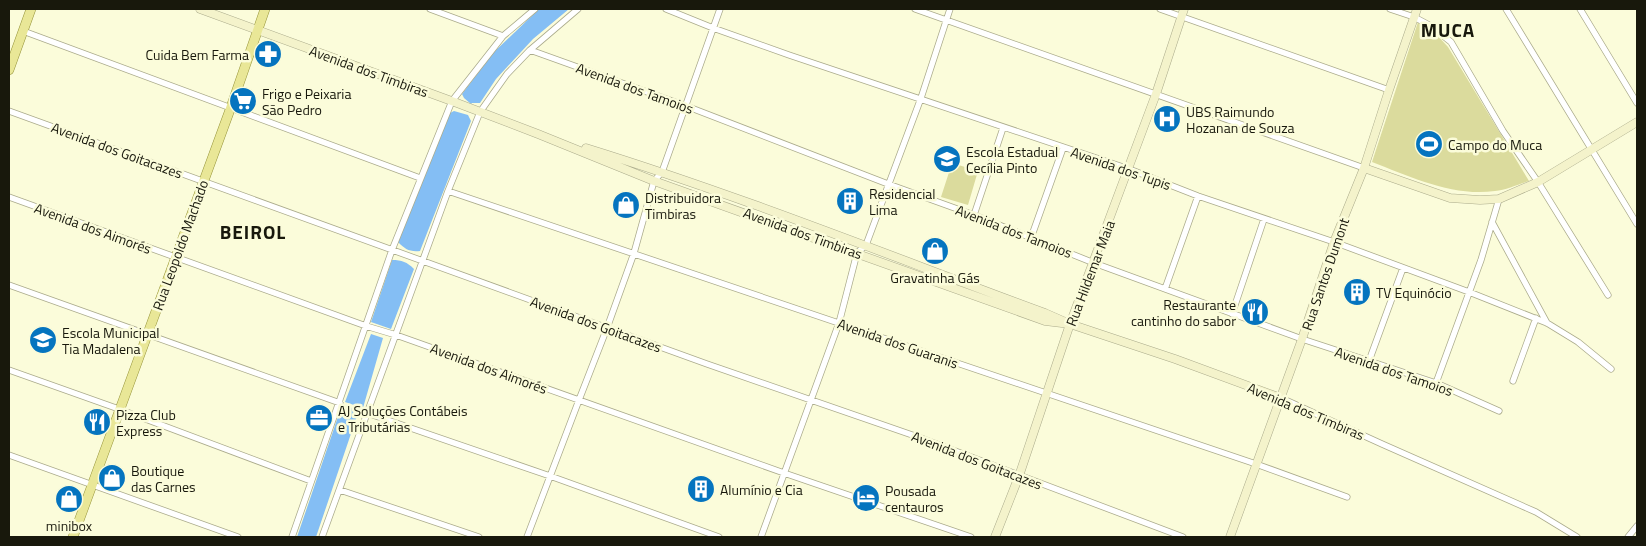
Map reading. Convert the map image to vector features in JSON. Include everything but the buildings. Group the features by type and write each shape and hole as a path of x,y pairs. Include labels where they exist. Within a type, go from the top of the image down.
{"main road":[{"path":"9,70 12,51 23,31 31,9"},
{"name":"Rua Leopoldo Machado","path":"73,537 148,336 265,9"}],"street":[{"name":"Avenida dos Timbiras","path":"200,9 478,111 654,181 1045,320 1070,324"},
{"path":"430,9 503,36"},
{"path":"292,537 369,327 420,178 454,102 503,36 535,9"},
{"path":"322,537 478,111 507,74 530,50 578,9"},
{"name":"Avenida dos Tupis","path":"666,9 713,28 921,98 1003,128 1129,169 1198,196 1334,242 1469,292 1547,323 1578,342 1611,369"},
{"path":"528,537 608,328 634,253 654,181 662,172 720,9"},
{"path":"915,9 1450,198 1480,200 1499,198 1538,182 1637,122"},
{"path":"761,537 838,323 857,253 866,245 921,98 950,9"},
{"path":"1160,9 1183,12 1389,90"},
{"path":"1390,9 1414,17 1431,26 1451,42 1503,131 1538,182 1608,296"},
{"name":"Rua Santos Dumont","path":"1230,537 1302,339 1334,242 1364,168 1417,9"},
{"path":"1506,9 1637,224"},
{"path":"1580,9 1637,103"},
{"name":"Rua Hildemar Maia","path":"995,537 1019,476 1070,324 1156,94 1183,12"},
{"path":"23,31 420,178"},
{"name":"Avenida dos Tamoios","path":"530,50 686,106 1232,314 1436,383 1499,411"},
{"name":"Avenida dos Goitacazes","path":"9,111 608,328 918,437 1183,537"},
{"path":"974,215 1003,128"},
{"name":"Avenida dos Timbiras","path":"538,134 662,172 866,245 1070,324 1175,359 1281,398 1536,512 1578,537"},
{"path":"1031,238 1063,148"},
{"name":"Avenida dos Guaranis","path":"448,191 1256,464 1348,497"},
{"path":"1165,289 1198,196"},
{"name":"Avenida dos Aimorés","path":"9,197 784,474 971,537"},
{"path":"1436,383 1481,260 1499,198"},
{"path":"1232,314 1264,218"},
{"path":"1492,222 1547,323"},
{"path":"1369,361 1403,268"},
{"path":"9,285 340,403"},
{"path":"1513,381 1536,318"},
{"path":"9,370 312,481"},
{"path":"367,413 550,476 718,537"},
{"path":"9,455 238,537"},
{"path":"340,490 479,537"},
{"path":"1628,537 1637,526"}],"green space":[{"path":"1418,22 1437,35 1448,47 1529,181 1499,190 1464,191 1432,184 1372,162"},
{"path":"952,163 978,171 968,205 941,197"}],"water":[{"path":"539,9 569,9 533,39 496,79 480,103 471,104 462,94 493,53"},
{"path":"454,111 468,115 471,121 420,251 410,250 398,242 448,114"},
{"path":"392,260 404,262 414,269 391,329 371,322"},
{"path":"371,334 383,338 363,408 345,402"},
{"path":"342,405 359,410 316,537 297,537"}],"place":[{"name":"Cuida Bem Farma","path":"268,54"},
{"name":"Frigo e Peixaria São Pedro","path":"243,101"},
{"name":"UBS Raimundo Hozanan de Souza","path":"1167,119"},
{"name":"Campo do Muca","path":"1429,144"},
{"name":"Escola Estadual Cecília Pinto","path":"947,159"},
{"name":"Residencial Lima","path":"850,201"},
{"name":"Distribuidora Timbiras","path":"626,205"},
{"name":"Gravatinha Gás","path":"935,251"},
{"name":"TV Equinócio","path":"1357,292"},
{"name":"Restaurante cantinho do sabor","path":"1255,312"},
{"name":"Escola Municipal Tia Madalena","path":"43,340"},
{"name":"AJ Soluções Contábeis e Tributárias","path":"319,418"},
{"name":"Pizza Club Express","path":"97,422"},
{"name":"Boutique das Carnes","path":"112,478"},
{"name":"Alumínio e Cia","path":"701,489"},
{"name":"Pousada centauros","path":"866,498"},
{"name":"minibox","path":"69,499"}],"district":[{"name":"MUCA","path":"1448,29"},
{"name":"BEIROL","path":"253,231"}]}
